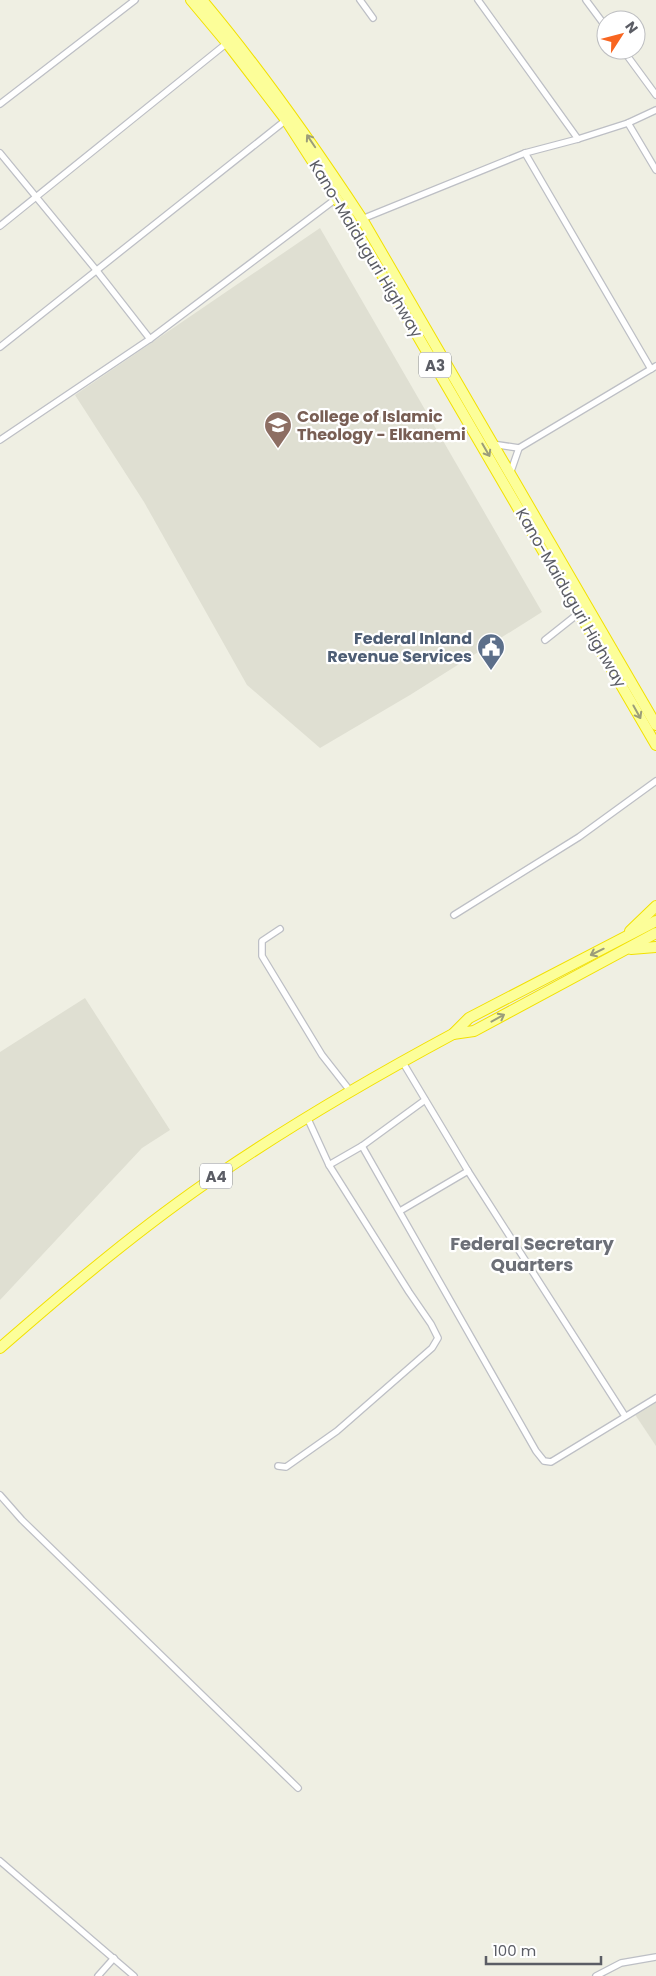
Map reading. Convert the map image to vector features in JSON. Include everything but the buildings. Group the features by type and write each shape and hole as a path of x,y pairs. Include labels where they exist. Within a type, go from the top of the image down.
{"highway":[{"name":"Kano-Maiduguri Highway","path":"191,0 227,43 286,120 337,198 656,745"},
{"name":"Kano-Maiduguri Highway","path":"202,0 253,63 309,138 362,219 656,725"},
{"path":"622,946 656,906"},
{"name":"A4","path":"0,1348 45,1309 218,1174 307,1117 402,1061 453,1034 474,1031 622,946 656,921"},
{"name":"A4","path":"622,946 656,933"},
{"path":"622,946 656,946"}],"street":[{"path":"0,104 135,0"},
{"path":"360,0 373,18"},
{"path":"478,0 578,139"},
{"path":"586,0 596,14"},
{"path":"0,226 227,43"},
{"path":"630,60 656,95"},
{"path":"362,219 525,153 628,123 656,110"},
{"path":"0,347 286,120"},
{"path":"628,123 656,170"},
{"path":"0,153 150,339"},
{"path":"492,444 519,448 653,368 525,153"},
{"path":"0,440 150,339 337,198"},
{"path":"510,474 519,448"},
{"path":"545,640 579,613"},
{"path":"454,915 579,837 656,781"},
{"path":"280,929 262,941 262,956 322,1055 351,1092"},
{"path":"402,1061 468,1171 625,1416"},
{"path":"329,1164 362,1146 425,1100"},
{"path":"278,1466 286,1467 338,1431 432,1348 438,1338 431,1324 329,1164 307,1117"},
{"path":"362,1146 536,1451 544,1461 551,1462 656,1398"},
{"path":"400,1211 468,1171"},
{"path":"0,1495 22,1520 298,1788"},
{"path":"0,1861 134,1976"},
{"path":"596,1976 621,1963 656,1957"},
{"path":"98,1976 114,1958"}],"shaded area":[{"name":"College of Islamic Theology - Elkanemi","path":"320,228 542,612 410,695 320,748 247,685 144,502 75,395"},
{"path":"85,998 170,1130 142,1148 0,1300 0,1052"},
{"path":"656,1399 656,1446 634,1413"}],"place":[{"name":"College of Islamic Theology - Elkanemi","path":"278,449"},
{"name":"Federal Inland Revenue Services","path":"491,671"}],"district":[{"name":"Federal Secretary Quarters","path":"532,1253"}]}
